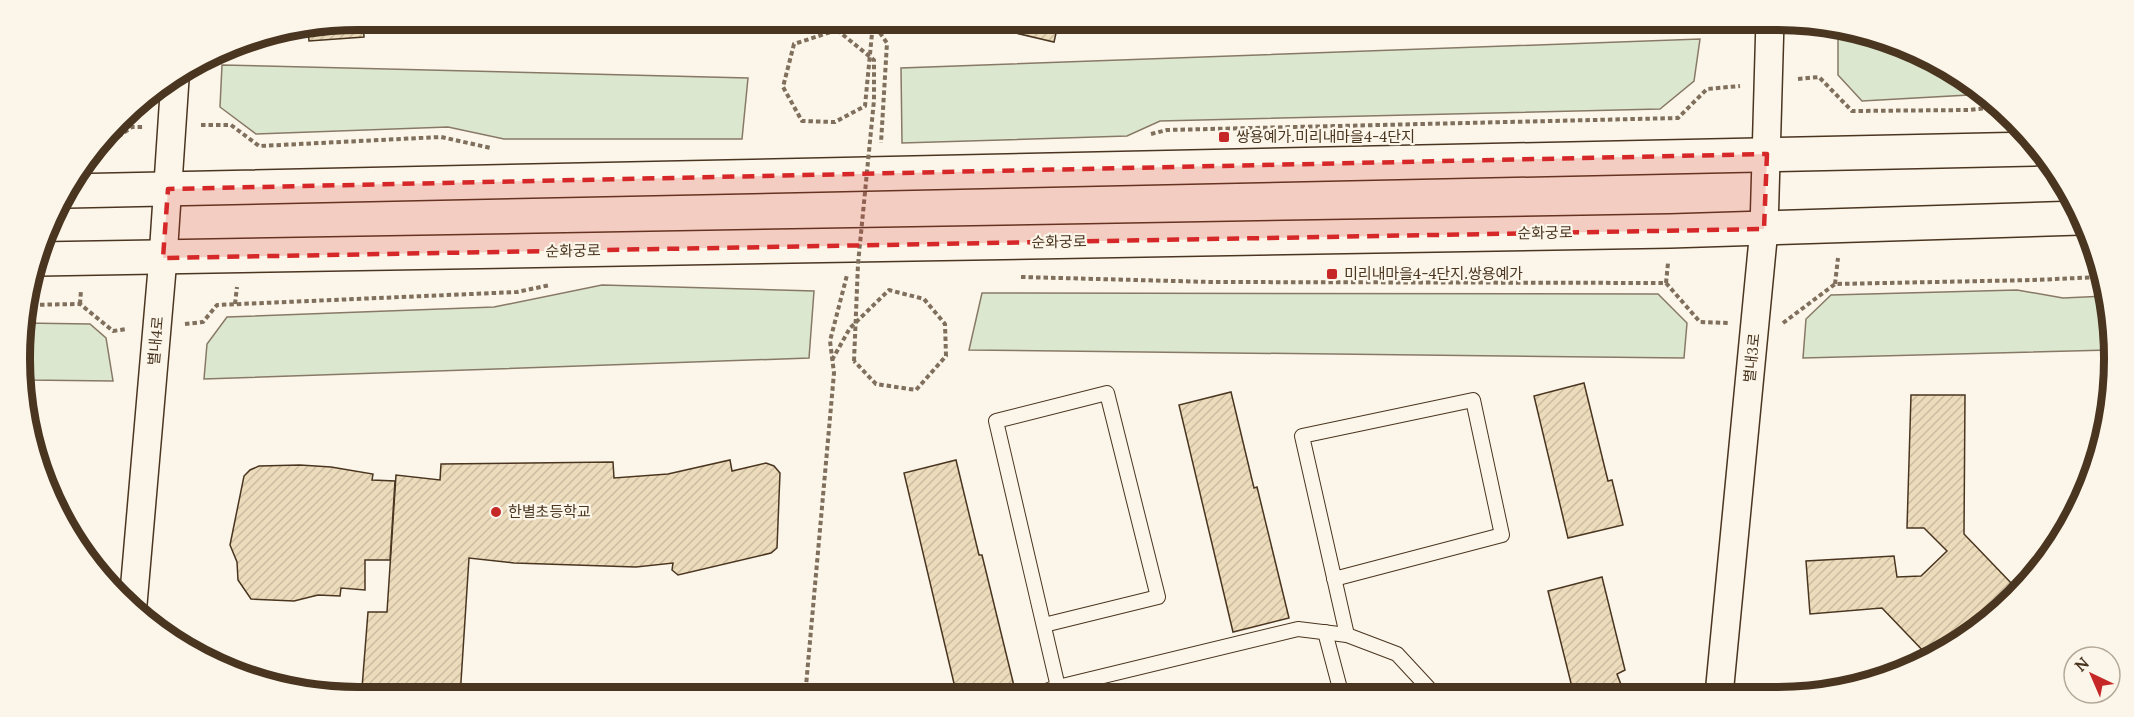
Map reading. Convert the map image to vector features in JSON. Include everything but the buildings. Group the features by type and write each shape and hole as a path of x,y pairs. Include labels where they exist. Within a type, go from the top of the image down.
{"street":[{"name":"별내3로","path":"1720,687 1764,229 1770,30"},
{"name":"별내4로","path":"134,598 163,258 175,86"},
{"path":"76,191 2028,149"},
{"name":"순화궁로","path":"45,259 1764,229 2072,218"}],"lane":[{"path":"1044,625 1158,597 1107,393 996,421 1058,687 1298,629 1347,635 1397,654 1428,687"},
{"path":"1334,579 1502,536 1473,400 1302,436 1334,579 1347,635"},
{"path":"1325,632 1340,687"}],"path":[{"path":"832,361 850,327 856,322 858,320 889,290 924,299 945,324 946,356 916,390 876,384 854,361 855,329 856,322 856,318 856,307 858,275 858,264 874,100 874,60 869,56 865,52 837,30 794,44 783,87 802,121 835,122 865,106 867,82 868,71 869,56 870,47 872,30"},
{"path":"879,30 887,43 880,149"},
{"path":"1819,76 1852,111 1970,111 1988,108"},
{"path":"113,140 132,127"},
{"path":"836,274 866,274"},
{"path":"807,687 834,373 830,341 848,274"},
{"path":"1012,277 1224,282 1666,283 1700,322"},
{"path":"1785,323 1835,284 2094,277"},
{"path":"203,322 218,305 517,292 558,283"},
{"path":"35,305 80,304 113,330"}],"highlighted area":[{"path":"1767,154 1764,229 163,258 168,189"}],"green space":[{"path":"1838,36 1901,55 1940,74 1971,95 1862,101 1838,75"},
{"path":"1700,39 1694,81 1660,109 1160,121 1127,136 902,143 901,68"},
{"path":"222,65 748,78 742,139 504,139 448,127 256,134 220,107"},
{"path":"602,285 814,291 809,358 204,379 207,344 227,317 494,307"},
{"path":"2017,290 2063,298 2098,296 2104,350 1803,358 1806,319 1831,295"},
{"path":"982,293 1658,294 1687,323 1684,358 969,350"},
{"path":"32,323 90,324 106,338 113,381 31,380"}],"place":[{"name":"쌍용예가.미리내마을4-4단지","path":"1224,137"},
{"name":"미리내마을4-4단지.쌍용예가","path":"1332,274"},
{"name":"한별초등학교","path":"496,512"}]}
